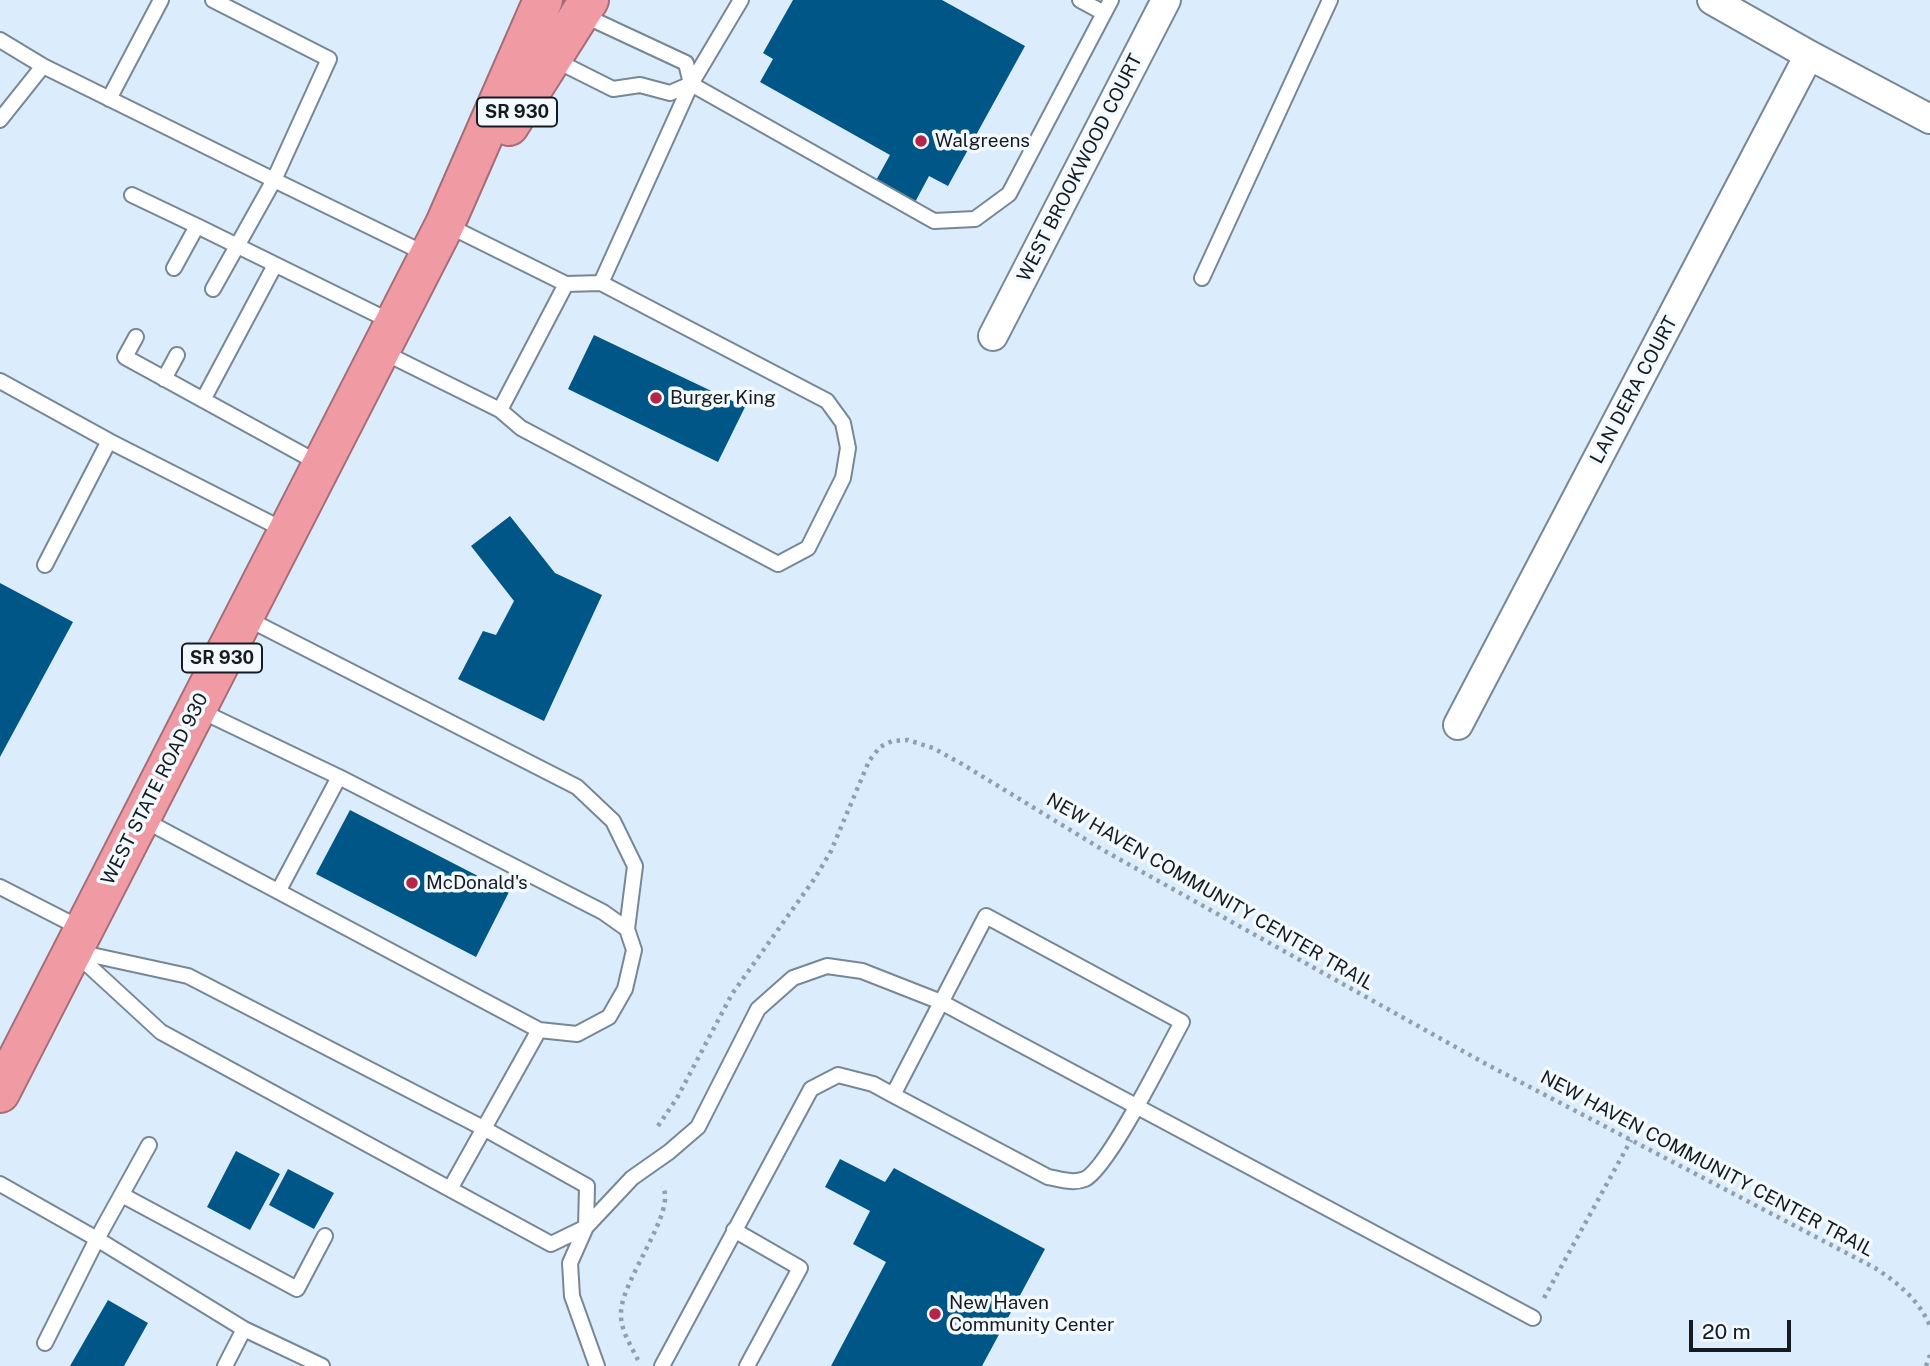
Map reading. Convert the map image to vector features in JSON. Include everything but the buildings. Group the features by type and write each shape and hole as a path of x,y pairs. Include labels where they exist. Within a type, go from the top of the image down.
{"highway":[{"name":"SR 930","path":"437,240 543,0"},
{"name":"SR 930","path":"437,240 585,7"},
{"name":"WEST STATE ROAD 930","path":"0,1093 437,240"}],"street":[{"name":"WEST BROOKWOOD COURT","path":"993,335 1166,0"},
{"path":"1712,0 1930,119"},
{"name":"LAN DERA COURT","path":"1458,725 1810,55"}],"lane":[{"path":"110,99 161,0"},
{"path":"213,0 329,59 274,180 213,289"},
{"path":"601,283 691,84 741,0"},
{"path":"1080,0 1104,13"},
{"path":"585,7 686,63 691,84 934,221 975,219 1009,194 1111,0"},
{"path":"1202,278 1330,0"},
{"path":"0,40 43,66 274,180 566,284 601,283 827,401 844,423 848,448 843,478 808,548 778,564 521,428 500,410 275,265 132,195"},
{"path":"552,58 613,89 640,85 670,93 691,84"},
{"path":"0,120 43,66"},
{"path":"174,268 197,226"},
{"path":"202,400 275,265"},
{"path":"500,410 566,284"},
{"path":"136,337 125,357 321,465"},
{"path":"164,379 177,355"},
{"path":"0,381 109,441 287,532"},
{"path":"45,565 109,441"},
{"path":"140,818 539,1030 577,1034 609,1017 625,989 634,950 627,929 635,866 613,821 578,787 244,617"},
{"path":"196,709 339,777 570,894 627,929"},
{"path":"279,890 339,777"},
{"path":"0,887 78,940 161,1032 551,1244 586,1227"},
{"path":"662,1366 811,1089 838,1076 873,1084 893,1095 1048,1177 1073,1182 1087,1178 1097,1167 1137,1105 1182,1022 986,916 893,1095"},
{"path":"78,940 188,976 485,1129 587,1186 586,1227"},
{"path":"597,1366 572,1296 570,1263 586,1227 632,1178 698,1126 758,1009 793,978 827,966 862,971 941,1002 1533,1318"},
{"path":"450,1189 539,1030"},
{"path":"45,1343 97,1239 149,1145"},
{"path":"0,1184 97,1239 244,1329 322,1366"},
{"path":"122,1195 297,1289 325,1236"},
{"path":"734,1230 800,1268 747,1366"},
{"path":"225,1366 244,1329"}],"path":[{"name":"NEW HAVEN COMMUNITY CENTER TRAIL","path":"650,1134 663,1121 677,1098 732,994 815,878 835,840 869,761 880,747 892,741 908,740 933,748 962,764 1104,850 1486,1064 1875,1268 1910,1296 1929,1324"},
{"path":"1533,1318 1631,1140"},
{"path":"638,1360 623,1328 621,1313 625,1292 667,1202 666,1192 661,1185"},
{"path":"1926,1366 1930,1355"}],"place":[{"name":"Walgreens","path":"921,141"},
{"name":"Burger King","path":"656,398"},
{"name":"McDonald's","path":"412,883"},
{"name":"New Haven Community Center","path":"935,1314"}]}
